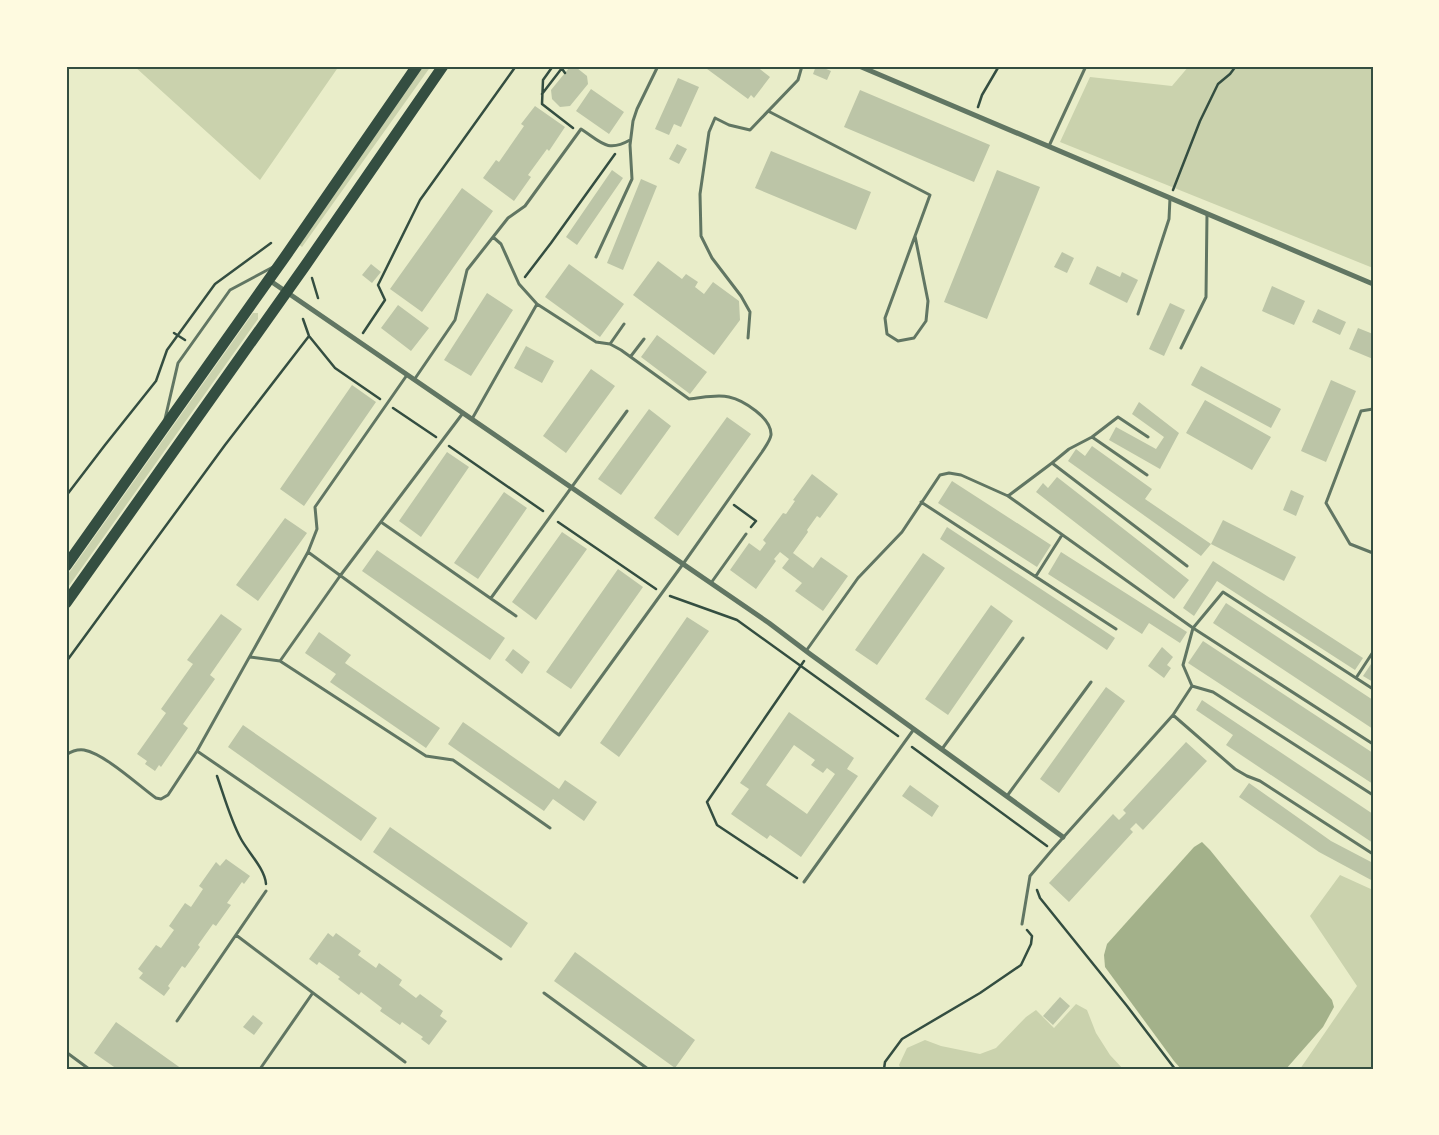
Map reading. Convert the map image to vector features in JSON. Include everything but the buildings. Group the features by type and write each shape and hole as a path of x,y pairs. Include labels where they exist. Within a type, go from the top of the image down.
{"highway":[{"path":"66,566 282,262 417,66"},
{"path":"66,603 305,266 443,66"}],"street":[{"path":"860,66 1373,284"},
{"path":"268,280 769,623 1063,837"}],"lane":[{"path":"596,257 632,179 630,140 637,109 658,66"},
{"path":"748,338 750,312 741,296 712,258 701,236 700,194 709,132 715,118 750,130 798,80 802,66"},
{"path":"1049,146 1086,66"},
{"path":"768,111 930,195 915,236 885,318 887,334 898,341 914,338 926,321 928,300 915,236"},
{"path":"414,380 455,320 467,270 508,218 525,206 582,129 608,146 622,145 630,140"},
{"path":"1138,314 1169,219 1170,197"},
{"path":"1180,348 1206,297 1207,214"},
{"path":"308,552 559,735 770,440 771,432 768,426 754,409 743,402 729,397 718,396 689,399 631,356 610,344 596,342 537,304 519,284 501,244 493,237"},
{"path":"162,431 178,363 191,344 230,290 282,262"},
{"path":"472,420 537,304"},
{"path":"610,344 624,324"},
{"path":"631,356 644,339"},
{"path":"66,755 73,751 83,750 95,753 156,798 162,799 168,795 197,752 308,552 317,529 315,507 407,375"},
{"path":"1373,409 1361,411 1326,503 1350,544 1373,553"},
{"path":"491,598 627,411"},
{"path":"280,661 340,576 462,413"},
{"path":"1008,496 1069,448 1092,437 1118,418 1148,437"},
{"path":"1092,437 1147,474"},
{"path":"1052,463 1187,566"},
{"path":"806,651 858,578 902,532 940,475 950,472 1008,496 1193,628 1373,744"},
{"path":"921,502 1116,629"},
{"path":"382,522 516,616"},
{"path":"711,583 746,534"},
{"path":"1036,576 1062,535"},
{"path":"1192,686 1183,665 1193,628 1223,592 1373,689"},
{"path":"942,750 1023,638"},
{"path":"1356,678 1373,652"},
{"path":"250,657 280,661 426,756 453,760 550,828"},
{"path":"1007,796 1091,682"},
{"path":"1022,924 1030,876 1173,715 1192,686"},
{"path":"1192,686 1213,692 1373,795"},
{"path":"1173,715 1235,769 1246,776 1260,781 1373,854"},
{"path":"804,882 914,729"},
{"path":"197,752 500,959"},
{"path":"176,1021 266,891"},
{"path":"236,936 405,1062"},
{"path":"544,993 648,1069"},
{"path":"260,1069 312,994"},
{"path":"66,1052 89,1069"}],"path":[{"path":"358,341 385,300 378,285 420,200 516,66"},
{"path":"553,66 543,80 542,104 573,128"},
{"path":"982,95 999,66"},
{"path":"1170,197 1200,121 1218,84 1236,66"},
{"path":"541,95 561,67 565,73"},
{"path":"519,284 534,267 622,145"},
{"path":"66,496 156,380 167,350 215,284 271,243"},
{"path":"305,266 311,270 318,298"},
{"path":"174,333 191,344"},
{"path":"66,662 225,446 309,336"},
{"path":"728,500 756,521 746,534"},
{"path":"800,666 707,802 717,824 804,882"},
{"path":"213,762 240,838 262,870 266,880 266,891"},
{"path":"1030,876 1040,898 1175,1069"},
{"path":"884,1069 885,1062 902,1039 980,993 1021,965 1031,944 1032,936 1022,924"}],"shaded area":[{"path":"134,66 339,66 260,180"},
{"path":"423,66 431,66 302,247 297,243"},
{"path":"1189,66 1373,66 1373,268 1060,142 1090,77 1172,86"},
{"path":"253,313 258,313 258,319 66,590 66,577"},
{"path":"1202,842 1332,1000 1334,1007 1323,1027 1286,1069 1181,1069 1105,967 1104,955 1107,944 1194,847"},
{"path":"1340,875 1373,890 1373,1069 1300,1069 1357,986 1310,916"},
{"path":"1076,1004 1087,1010 1096,1033 1110,1055 1123,1069 901,1069 899,1065 907,1048 925,1040 941,1046 980,1054 996,1048 1026,1017 1036,1010 1054,1028"}]}
